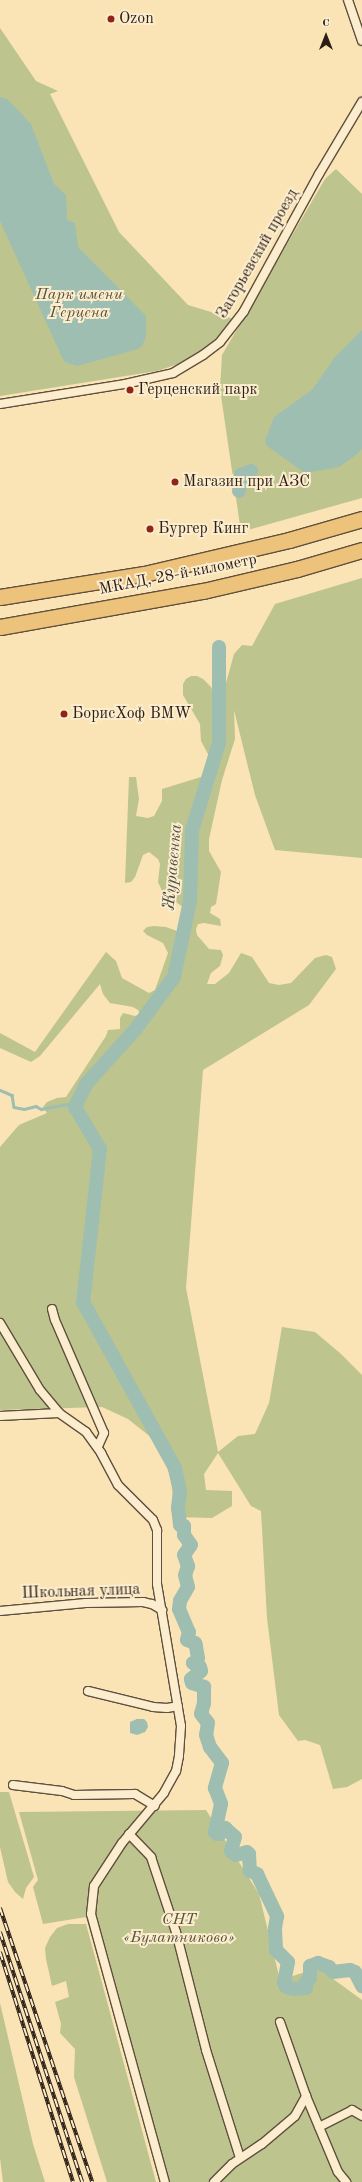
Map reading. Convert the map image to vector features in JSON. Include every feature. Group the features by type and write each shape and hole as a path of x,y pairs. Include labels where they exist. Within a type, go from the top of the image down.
{"highway":[{"name":"МКАД, 28-й километр","path":"0,597 144,574 268,545 362,519"},
{"name":"МКАД, 28-й километр","path":"0,627 203,590 297,568 362,550"}],"street":[{"path":"348,0 362,42"},
{"name":"Загорьевский проезд","path":"0,404 129,384 173,373 203,355 220,342 244,311 319,174 362,102"},
{"path":"52,1309 55,1320 104,1433 98,1444 95,1443"},
{"path":"0,1323 40,1390 59,1414 86,1432 95,1443 118,1484 153,1520 157,1530 156,1584 162,1610 181,1726 179,1756 176,1771 155,1806 129,1834 94,1886 91,1914 165,2182"},
{"path":"0,1416 59,1414"},
{"name":"Школьная улица","path":"0,1610 86,1603 143,1602 152,1604 162,1610"},
{"path":"88,1691 153,1707 167,1708 178,1706"},
{"path":"13,1785 62,1791 74,1795 135,1794 155,1806"},
{"path":"129,1834 151,1857 176,1932 206,2050 240,2158"},
{"path":"280,2022 306,2096 338,2172 346,2182"},
{"path":"214,2182 240,2158 262,2144 295,2116 306,2096"},
{"path":"319,2127 352,2110 362,2116"}],"green space":[{"name":"Парк имени Герцена","path":"0,28 36,81 58,91 50,94 119,232 188,305 234,319 208,347 197,354 178,364 157,371 0,396"},
{"path":"336,169 362,194 362,498 241,532 220,389 222,355 325,179"},
{"path":"362,578 362,858 275,850 255,795 234,710 235,739 222,780 209,839 209,851 221,872 216,904 211,907 210,913 220,919 221,926 204,923 198,924 196,929 197,935 209,949 221,950 223,955 220,966 211,973 207,984 215,984 229,973 241,953 252,957 269,983 279,985 291,983 315,958 326,955 332,957 336,969 309,1005 203,1070 186,1288 218,1452 238,1436 255,1434 269,1403 282,1327 315,1332 341,1354 362,1375 362,1779 347,1787 333,1789 320,1745 305,1740 298,1741 279,1715 267,1618 261,1511 251,1506 218,1453 204,1474 206,1490 232,1491 232,1506 212,1518 174,1517 172,1484 164,1457 152,1438 128,1419 102,1407 0,1410 0,1147 19,1125 47,1113 43,1107 47,1102 57,1098 66,1097 106,1036 108,1030 120,1029 120,1018 123,1013 135,1016 140,1014 138,1010 133,1007 110,1003 103,994 100,984 40,1056 31,1062 0,1048 0,1033 35,1052 106,952 116,961 122,978 149,993 155,990 168,953 163,943 147,935 143,931 147,927 154,926 166,927 177,931 186,923 190,912 163,893 158,882 160,864 158,859 149,852 143,855 135,877 131,882 125,883 129,777 136,777 139,799 136,816 148,818 154,816 162,801 162,789 201,777 208,767 209,756 201,741 200,724 183,695 183,684 186,679 191,676 197,676 203,679 211,687 216,699 217,716 223,717 223,694 234,654 242,645 252,646 275,604"},
{"path":"0,1792 9,1792 34,1877 26,1888 23,1899 15,1892 8,1882 0,1847"},
{"name":"СНТ «Булатниково»","path":"206,1810 259,1894 280,1980 318,1968 362,2000 362,2182 161,2182 86,1917 43,1924 33,1887 38,1880 19,1812"},
{"path":"68,1924 86,1924 156,2182 107,2182 74,2077 75,2049 60,2033 61,2024 55,2002 69,1997 66,1981 52,1986 46,1959 45,1948 50,1937 57,1928"},
{"path":"0,2003 33,2144 45,2182 3,2182 0,2158"}],"shaded area":[{"path":"0,97 7,99 31,124 54,184 66,195 67,220 75,223 78,247 146,316 146,336 142,346 138,349 77,366 65,362 62,357 0,221"},
{"path":"362,330 362,449 339,467 305,473 267,446 265,441 274,417 312,390 335,357"},
{"path":"137,1719 144,1719 147,1722 148,1727 145,1732 137,1735 130,1733 130,1722"}],"waterway":[{"name":"Журавенка","path":"236,471 241,475"},
{"name":"Журавенка","path":"239,491 241,475 251,471"},
{"path":"219,647 219,743 192,830 190,901 174,977 135,1030 87,1083 75,1107 100,1149 83,1302 175,1468 180,1491 178,1508 180,1525 184,1526 184,1535 191,1545 184,1555 188,1566 185,1575 188,1587 180,1601 179,1609 189,1632 187,1640 195,1643 196,1646 198,1658 197,1662 193,1663 200,1667 201,1671 191,1679 192,1683 204,1687 204,1703 201,1714 208,1723 206,1735 210,1747 222,1763 215,1788 221,1804 215,1832 220,1834 225,1828 235,1837 231,1851 236,1855 247,1852 249,1854 250,1871 257,1874 277,1916 275,1929 276,1950 288,1962 284,1983 286,1987 294,1989 306,1988 306,1982 310,1978 310,1966 318,1963 329,1967 333,1972 350,1970 355,1972 362,1986"},
{"path":"0,1090 12,1095 14,1107 24,1109 36,1106 41,1109 67,1104 75,1107"}],"railway":[{"path":"0,1908 92,2182"},
{"path":"0,1932 82,2182"},
{"path":"0,1952 73,2182"}],"place":[{"name":"Ozon","path":"111,19"},
{"name":"Герценский парк","path":"130,390"},
{"name":"Магазин при АЗС","path":"175,482"},
{"name":"Бургер Кинг","path":"150,529"},
{"name":"БорисХоф BMW","path":"64,714"}]}
